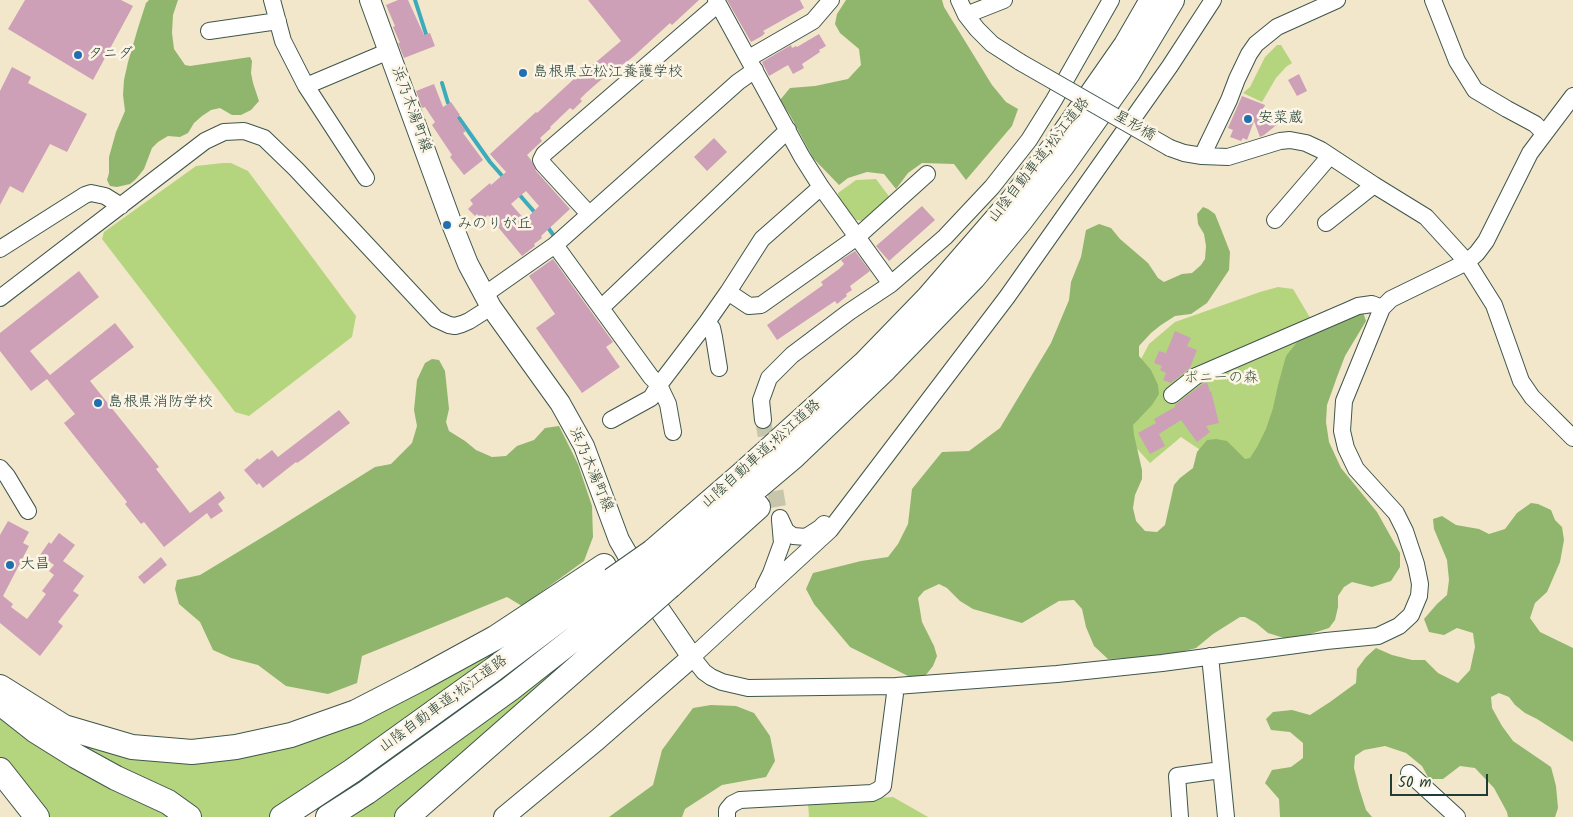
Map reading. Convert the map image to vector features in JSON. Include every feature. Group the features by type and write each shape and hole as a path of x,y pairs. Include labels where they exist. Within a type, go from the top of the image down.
{"highway":[{"path":"1012,200 1135,0"},
{"name":"山陰自動車道;松江道路","path":"656,562 710,490 742,475 864,364 928,298 1012,200 1059,141 1126,45 1152,0"},
{"name":"山陰自動車道;松江道路","path":"656,562 804,466 909,357 1022,220 1062,166 1128,74 1172,0"},
{"path":"1062,166 1102,132 1165,41 1190,0"},
{"path":"407,817 620,590 656,562"},
{"path":"0,687 64,727 132,747 192,752 236,747 291,735 356,712 495,638 620,590 656,562"},
{"name":"山陰自動車道;松江道路","path":"282,817 352,771 470,686 620,590"},
{"name":"山陰自動車道;松江道路","path":"328,817 367,792 510,689 620,590"},
{"path":"0,702 36,731 76,756 116,778 168,802 189,817"},
{"path":"0,770 37,817"}],"main road":[{"name":"浜乃木湯町線","path":"370,0 468,264 488,301 560,403 584,446 618,540 659,609 692,657"},
{"path":"504,817 597,740 692,657"}],"street":[{"path":"272,0 283,42 306,86 366,178"},
{"path":"0,298 205,140 224,132 244,131 264,138 296,168 436,319 449,325 462,324 469,321 488,301 555,245 738,82 752,64 812,21 831,0"},
{"name":"星形橋","path":"959,0 966,15 977,30 992,44 1170,148 1184,154 1228,157 1290,140 1306,143 1330,156 1426,217 1467,262 1494,305 1522,381 1532,397 1573,438"},
{"path":"966,15 1004,0"},
{"path":"763,420 761,400 769,378 792,355 849,312 891,284 945,237 992,187 1028,140 1054,100 1111,0"},
{"path":"1213,0 1170,66 1007,297 830,530 692,657 711,678 748,688 896,686 1057,674 1378,636 1399,626 1411,615 1419,596 1420,584 1406,531 1396,512 1356,469 1346,448 1342,431 1344,401 1382,308 1391,299 1467,262 1476,253 1486,241 1530,152 1572,99"},
{"path":"1202,156 1229,100 1237,78 1256,44 1278,27 1337,0"},
{"path":"1433,0 1457,61 1475,90 1535,124 1544,133"},
{"path":"589,214 543,164 541,160 544,154 717,2 821,187 891,284"},
{"path":"210,31 278,21"},
{"path":"306,86 389,51"},
{"path":"601,308 788,130"},
{"path":"1275,220 1330,156"},
{"path":"728,292 750,306 761,306 857,237 927,174"},
{"path":"1326,223 1374,185"},
{"path":"611,420 651,398 658,385 708,322 762,239 821,187"},
{"path":"0,249 85,195 91,193 105,196 121,206"},
{"path":"555,245 658,385 668,404 672,432"},
{"path":"1172,395 1196,376 1358,306 1372,304 1382,308"},
{"path":"708,322 712,328 719,368"},
{"path":"0,468 7,476 28,511"},
{"path":"761,594 782,543 780,518 786,531 792,536 806,537 820,528 843,502 870,478"},
{"path":"1210,656 1226,817"},
{"path":"727,817 727,810 732,804 740,800 872,793 878,790 883,786 896,686"},
{"path":"1180,817 1177,776 1221,770"},
{"path":"1409,773 1457,817"}],"green space":[{"path":"149,0 178,0 173,15 172,33 174,49 185,65 190,66 250,57 252,61 251,73 253,83 259,101 251,110 241,115 232,115 220,108 211,110 194,123 188,133 180,137 168,136 158,142 152,148 144,169 130,184 117,187 110,186 107,180 109,157 116,132 125,111 124,80 138,28 146,3"},
{"path":"846,0 942,0 944,7 992,85 1006,102 1018,109 1012,126 966,180 954,164 922,163 908,173 896,189 884,174 867,172 848,178 839,185 813,158 780,100 790,88 815,86 848,79 861,65 859,49 840,33 835,24 837,14"},
{"path":"1277,45 1281,45 1292,63 1276,78 1262,102 1243,93 1250,87 1265,57"},
{"path":"231,163 248,171 356,316 352,337 249,416 235,412 102,239 104,232 196,166"},
{"path":"876,179 891,199 864,221 856,220 839,199 838,193 856,180"},
{"path":"1203,207 1215,214 1230,252 1229,270 1207,303 1191,314 1175,316 1151,333 1139,346 1139,356 1151,370 1158,385 1159,394 1152,405 1133,425 1142,470 1142,479 1135,495 1133,508 1136,521 1145,531 1157,532 1165,525 1174,485 1193,468 1197,452 1207,440 1227,441 1245,459 1250,458 1266,429 1286,356 1302,336 1363,312 1366,321 1345,356 1327,405 1326,422 1329,442 1341,468 1377,512 1400,553 1400,567 1391,581 1372,587 1352,582 1344,587 1338,596 1335,620 1329,628 1304,636 1284,638 1268,633 1256,623 1245,617 1240,617 1213,634 1196,648 1170,655 1108,659 1094,646 1086,627 1082,609 1074,600 1059,601 1022,623 973,609 960,601 947,588 939,584 924,591 918,598 922,622 937,656 933,666 925,676 910,677 850,647 814,604 806,589 813,573 861,561 888,557 898,544 908,524 912,489 942,452 969,451 1000,428 1051,343 1069,300 1071,282 1081,257 1086,230 1099,224 1111,228 1120,239 1148,263 1158,278 1164,282 1182,274 1192,273 1205,259 1206,246 1204,234 1198,224 1197,214"},
{"name":"ポニーの森","path":"1278,287 1293,289 1318,331 1248,482 1181,437 1150,463 1119,429 1130,380 1149,344 1175,322"},
{"path":"432,359 439,360 445,371 449,409 446,422 449,431 476,450 492,457 506,456 517,446 534,440 545,428 559,426 578,464 592,506 593,537 584,561 522,606 507,597 362,656 357,683 328,694 286,686 258,665 231,658 213,650 200,622 179,604 175,589 177,580 200,575 375,467 391,464 412,443 417,426 414,410 417,380 425,363"},
{"path":"1531,503 1551,510 1555,520 1562,527 1564,540 1560,562 1547,592 1535,603 1530,618 1540,632 1573,648 1573,742 1525,713 1509,697 1499,693 1491,697 1492,708 1513,741 1551,767 1556,786 1558,808 1555,817 1508,817 1494,788 1475,768 1460,766 1443,779 1429,779 1422,766 1406,753 1385,746 1364,750 1355,756 1354,768 1359,788 1366,810 1372,817 1280,817 1279,799 1265,783 1272,770 1291,767 1303,758 1303,743 1290,732 1271,730 1266,719 1273,712 1292,710 1310,715 1356,683 1357,669 1376,648 1392,655 1412,660 1425,660 1438,673 1458,683 1470,670 1475,647 1473,633 1457,628 1444,635 1429,632 1424,619 1447,595 1449,580 1447,560 1434,529 1433,519 1442,516 1456,525 1479,529 1489,534 1505,529 1517,513"},
{"path":"591,585 398,722 374,747 269,817 202,817 182,801 118,769 46,724 90,741 291,740"},
{"path":"621,618 474,750 394,817 344,817 432,760 466,735 493,709"},
{"path":"711,705 736,706 754,713 770,736 775,761 766,777 722,785 685,809 682,817 609,817 653,785 662,750 693,708"},
{"path":"0,709 176,817 48,817 0,758"},
{"path":"893,797 928,817 809,817 808,803"}],"building":[{"name":"タニダ","path":"25,0 121,0 133,6 93,80 8,29"},
{"path":"398,0 408,0 424,35 430,33 435,46 404,58 393,27 395,26 386,5"},
{"path":"588,0 699,0 672,25 670,23 634,56 612,74 610,72 586,93 580,99 582,101 573,110 570,108 550,127 540,138 542,141 527,155 536,171 570,209 541,236 542,238 534,244 535,246 522,256 488,215 482,220 477,214 475,216 468,209 473,204 470,200 506,172 490,154 575,78 621,41","holes":["526,191 539,206 525,220 511,204"]},
{"path":"727,0 800,0 804,8 763,31 765,33 762,36 751,42"},
{"path":"819,34 826,46 802,64 804,68 793,74 788,65 769,76 762,62 791,45 792,48 797,47"},
{"path":"12,67 31,77 28,83 87,114 67,152 50,144 23,193 10,186 0,205 0,91"},
{"path":"1299,74 1307,91 1297,96 1288,80"},
{"path":"434,84 443,107 451,102 460,115 457,118 466,131 463,133 483,160 464,175 450,157 452,155 432,125 435,122 425,107 422,108 416,91"},
{"name":"安菜蔵","path":"1242,96 1265,105 1264,108 1279,123 1260,137 1254,121 1247,140 1243,138 1241,141 1230,137 1233,130 1228,128"},
{"path":"714,138 727,152 707,171 694,157"},
{"path":"922,206 935,220 889,261 876,246"},
{"path":"855,251 870,271 850,286 852,290 837,304 835,301 777,340 767,325 823,285 821,282 844,264 841,260"},
{"path":"553,259 613,342 606,347 620,367 582,393 536,328 555,314 529,276"},
{"name":"島根県消防学校","path":"79,271 99,297 30,351 50,375 115,323 134,347 90,381 159,467 156,469 190,513 220,491 225,498 218,504 223,511 211,519 207,513 164,547 144,522 141,524 125,504 127,502 64,423 75,414 47,379 31,391 0,351 0,333"},
{"path":"1175,331 1191,338 1187,346 1197,350 1190,368 1171,383 1163,380 1166,373 1160,370 1162,366 1154,363 1159,351 1166,353"},
{"path":"1207,382 1219,423 1206,426 1210,432 1197,442 1181,420 1159,434 1165,446 1150,454 1138,433 1156,423 1154,419 1175,407 1175,405"},
{"path":"339,410 350,423 263,488 259,483 257,485 244,470 258,458 259,460 272,450 278,457"},
{"path":"8,521 29,532 23,543 29,546 3,596 13,604 11,607 27,619 46,594 42,591 54,575 49,571 54,565 40,555 49,542 51,544 59,533 75,545 63,561 84,576 73,591 79,595 58,622 63,626 40,656 0,623 0,535"},
{"path":"161,557 167,565 144,584 138,577"}],"waterway":[{"path":"415,0 426,34"},
{"path":"442,83 448,103"},
{"path":"459,118 490,162 505,179"},
{"path":"517,192 537,215"},
{"path":"547,226 554,236"}],"tunnel":[{"path":"763,420 780,518"}],"place":[{"name":"タニダ","path":"78,55"},
{"name":"島根県立松江養護学校","path":"523,73"},
{"name":"安菜蔵","path":"1248,119"},
{"name":"みのりが丘","path":"447,225"},
{"name":"島根県消防学校","path":"98,403"},
{"name":"大昌","path":"10,565"}]}
